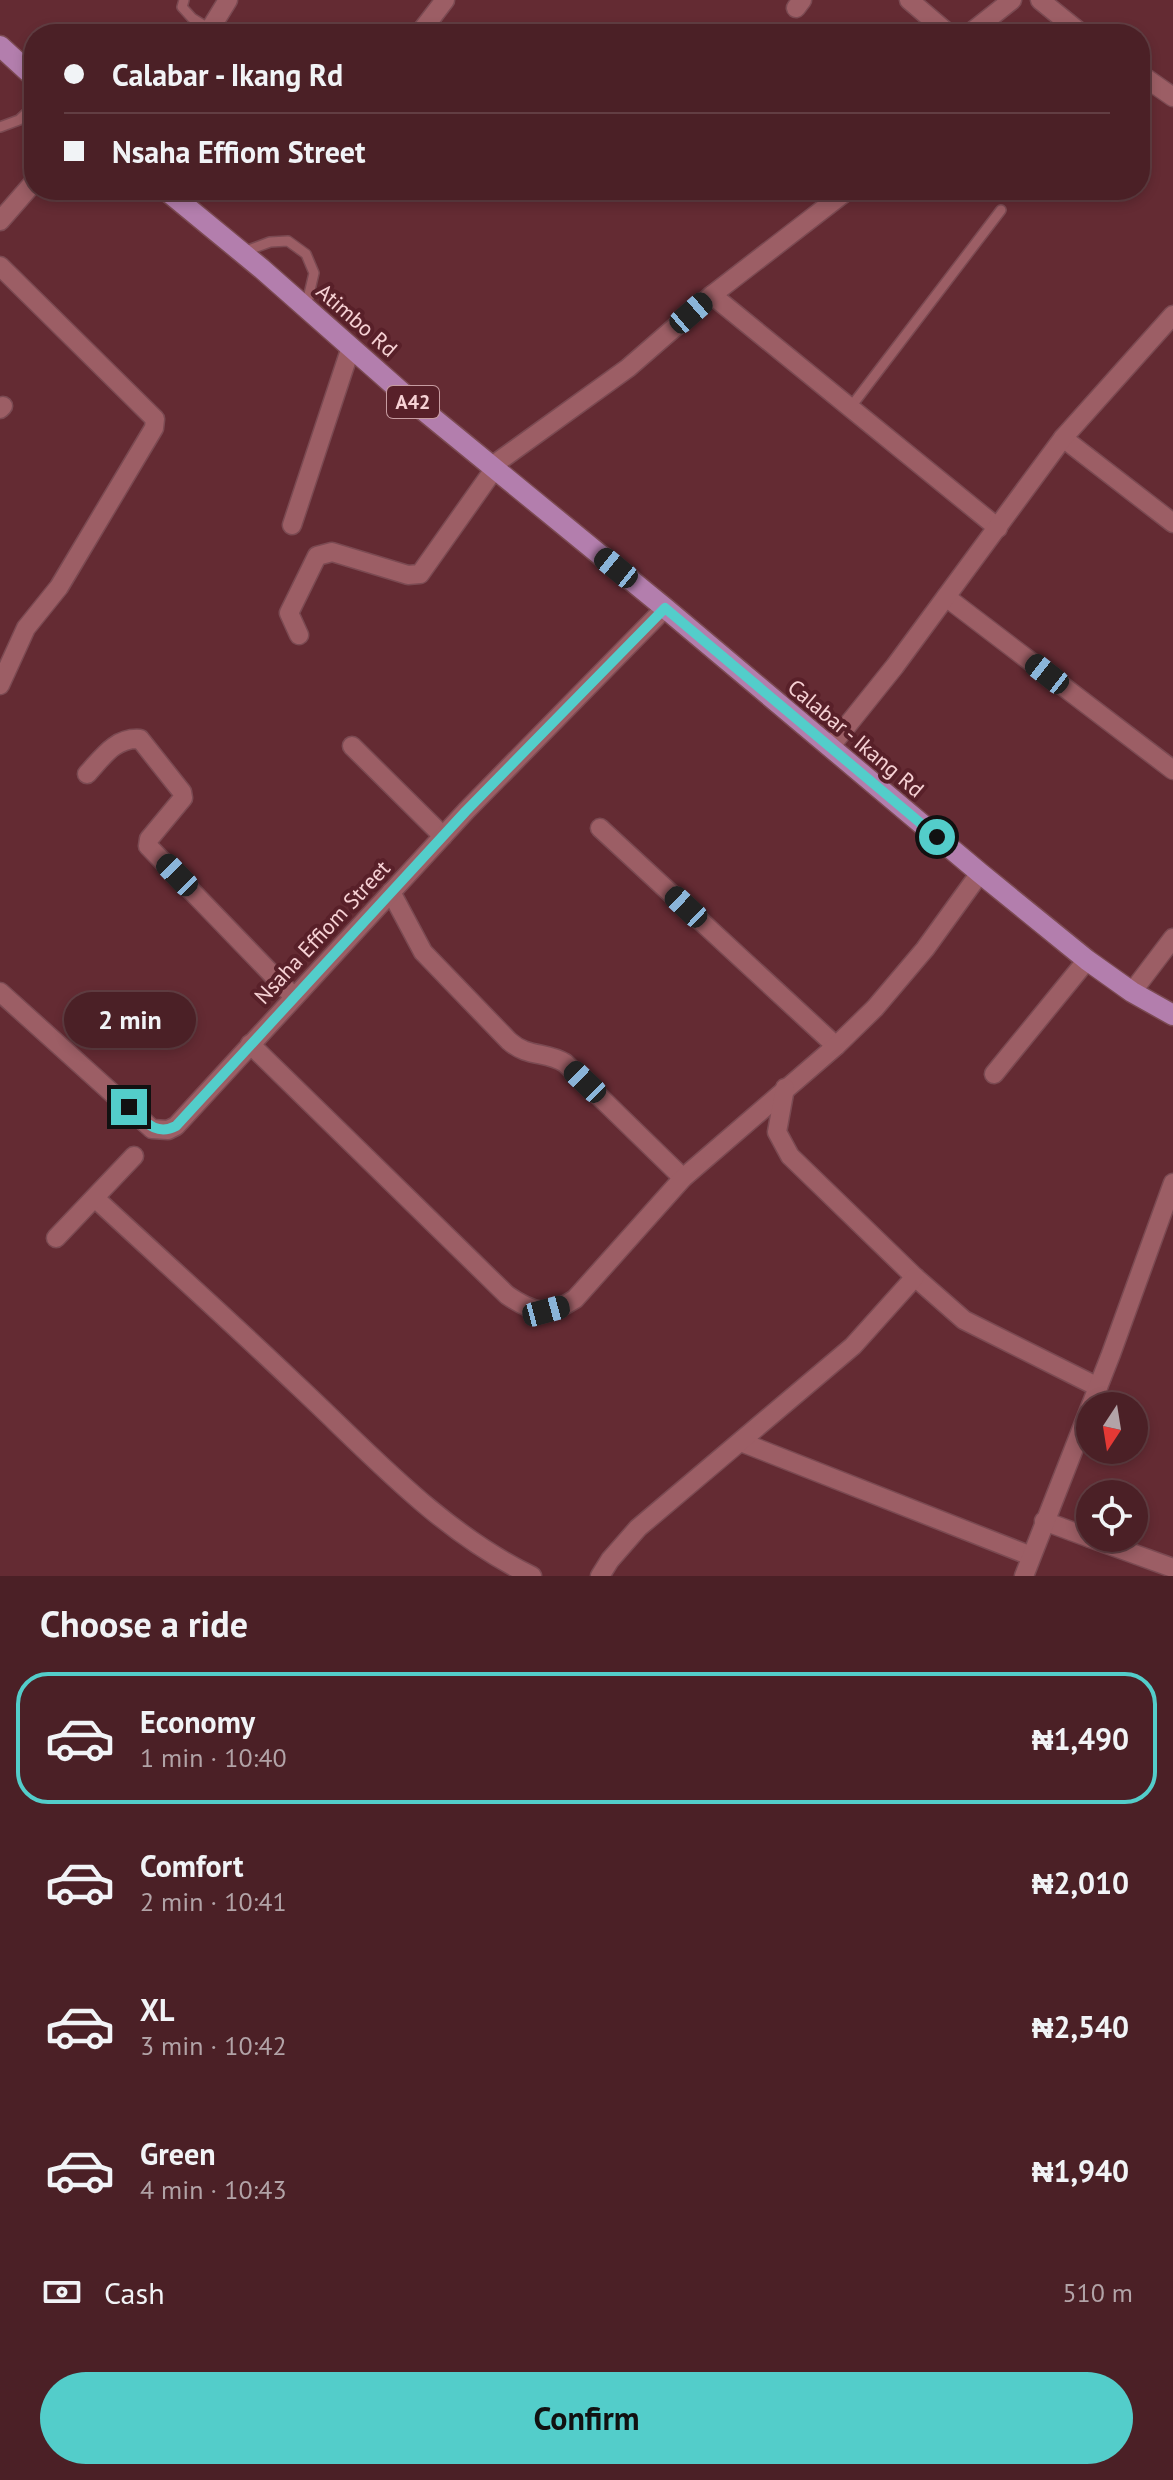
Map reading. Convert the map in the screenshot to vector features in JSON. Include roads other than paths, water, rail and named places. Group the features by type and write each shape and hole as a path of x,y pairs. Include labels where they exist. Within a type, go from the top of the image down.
{"main road":[{"path":"0,46 24,68"},
{"name":"Atimbo Rd","path":"179,200 493,467 665,608"},
{"name":"Calabar - Ikang Rd","path":"665,608 1087,960 1132,992 1173,1015"}],"street":[{"path":"213,24 228,0"},
{"path":"427,24 445,0"},
{"path":"909,0 937,24"},
{"path":"982,24 1012,0"},
{"path":"1040,0 1063,24"},
{"path":"1150,81 1173,97"},
{"path":"0,221 24,193"},
{"path":"299,635 289,613 317,556 332,552 408,575 420,574 493,467 628,368 712,295 835,200"},
{"path":"0,266 155,419 154,428 59,587 26,628 0,685"},
{"path":"712,295 998,528"},
{"path":"830,747 1063,438 1173,315"},
{"path":"292,525 351,347"},
{"path":"1063,438 1173,523"},
{"path":"946,597 1173,770"},
{"name":"Nsaha Effiom Street","path":"0,992 152,1129 176,1126 443,836 665,608"},
{"path":"87,774 114,746 128,738 140,739 182,792 183,798 149,839 148,846 294,997"},
{"path":"352,746 443,836"},
{"path":"600,828 836,1046"},
{"path":"250,1044 507,1295 527,1309 546,1311 564,1307 575,1299 683,1178 836,1046 875,1008 925,949 980,873"},
{"path":"391,892 423,952 509,1041 519,1050 565,1063 683,1178"},
{"path":"1132,992 1173,938"},
{"path":"994,1074 1087,960"},
{"path":"785,1088 777,1132 790,1156 915,1277 978,1329 1098,1387"},
{"path":"56,1238 134,1156"},
{"path":"1024,1576 1173,1183"},
{"path":"96,1199 423,1505 456,1531 532,1576"},
{"path":"600,1576 638,1528 853,1346 915,1277"},
{"path":"741,1442 1031,1556"},
{"path":"1044,1521 1076,1533"},
{"path":"1129,1552 1173,1568"}],"lane":[{"path":"184,0 182,7 199,24"},
{"path":"0,127 24,115"},
{"path":"850,408 1001,210"},
{"path":"242,252 270,242 288,241 306,254 314,273 306,307"}]}
